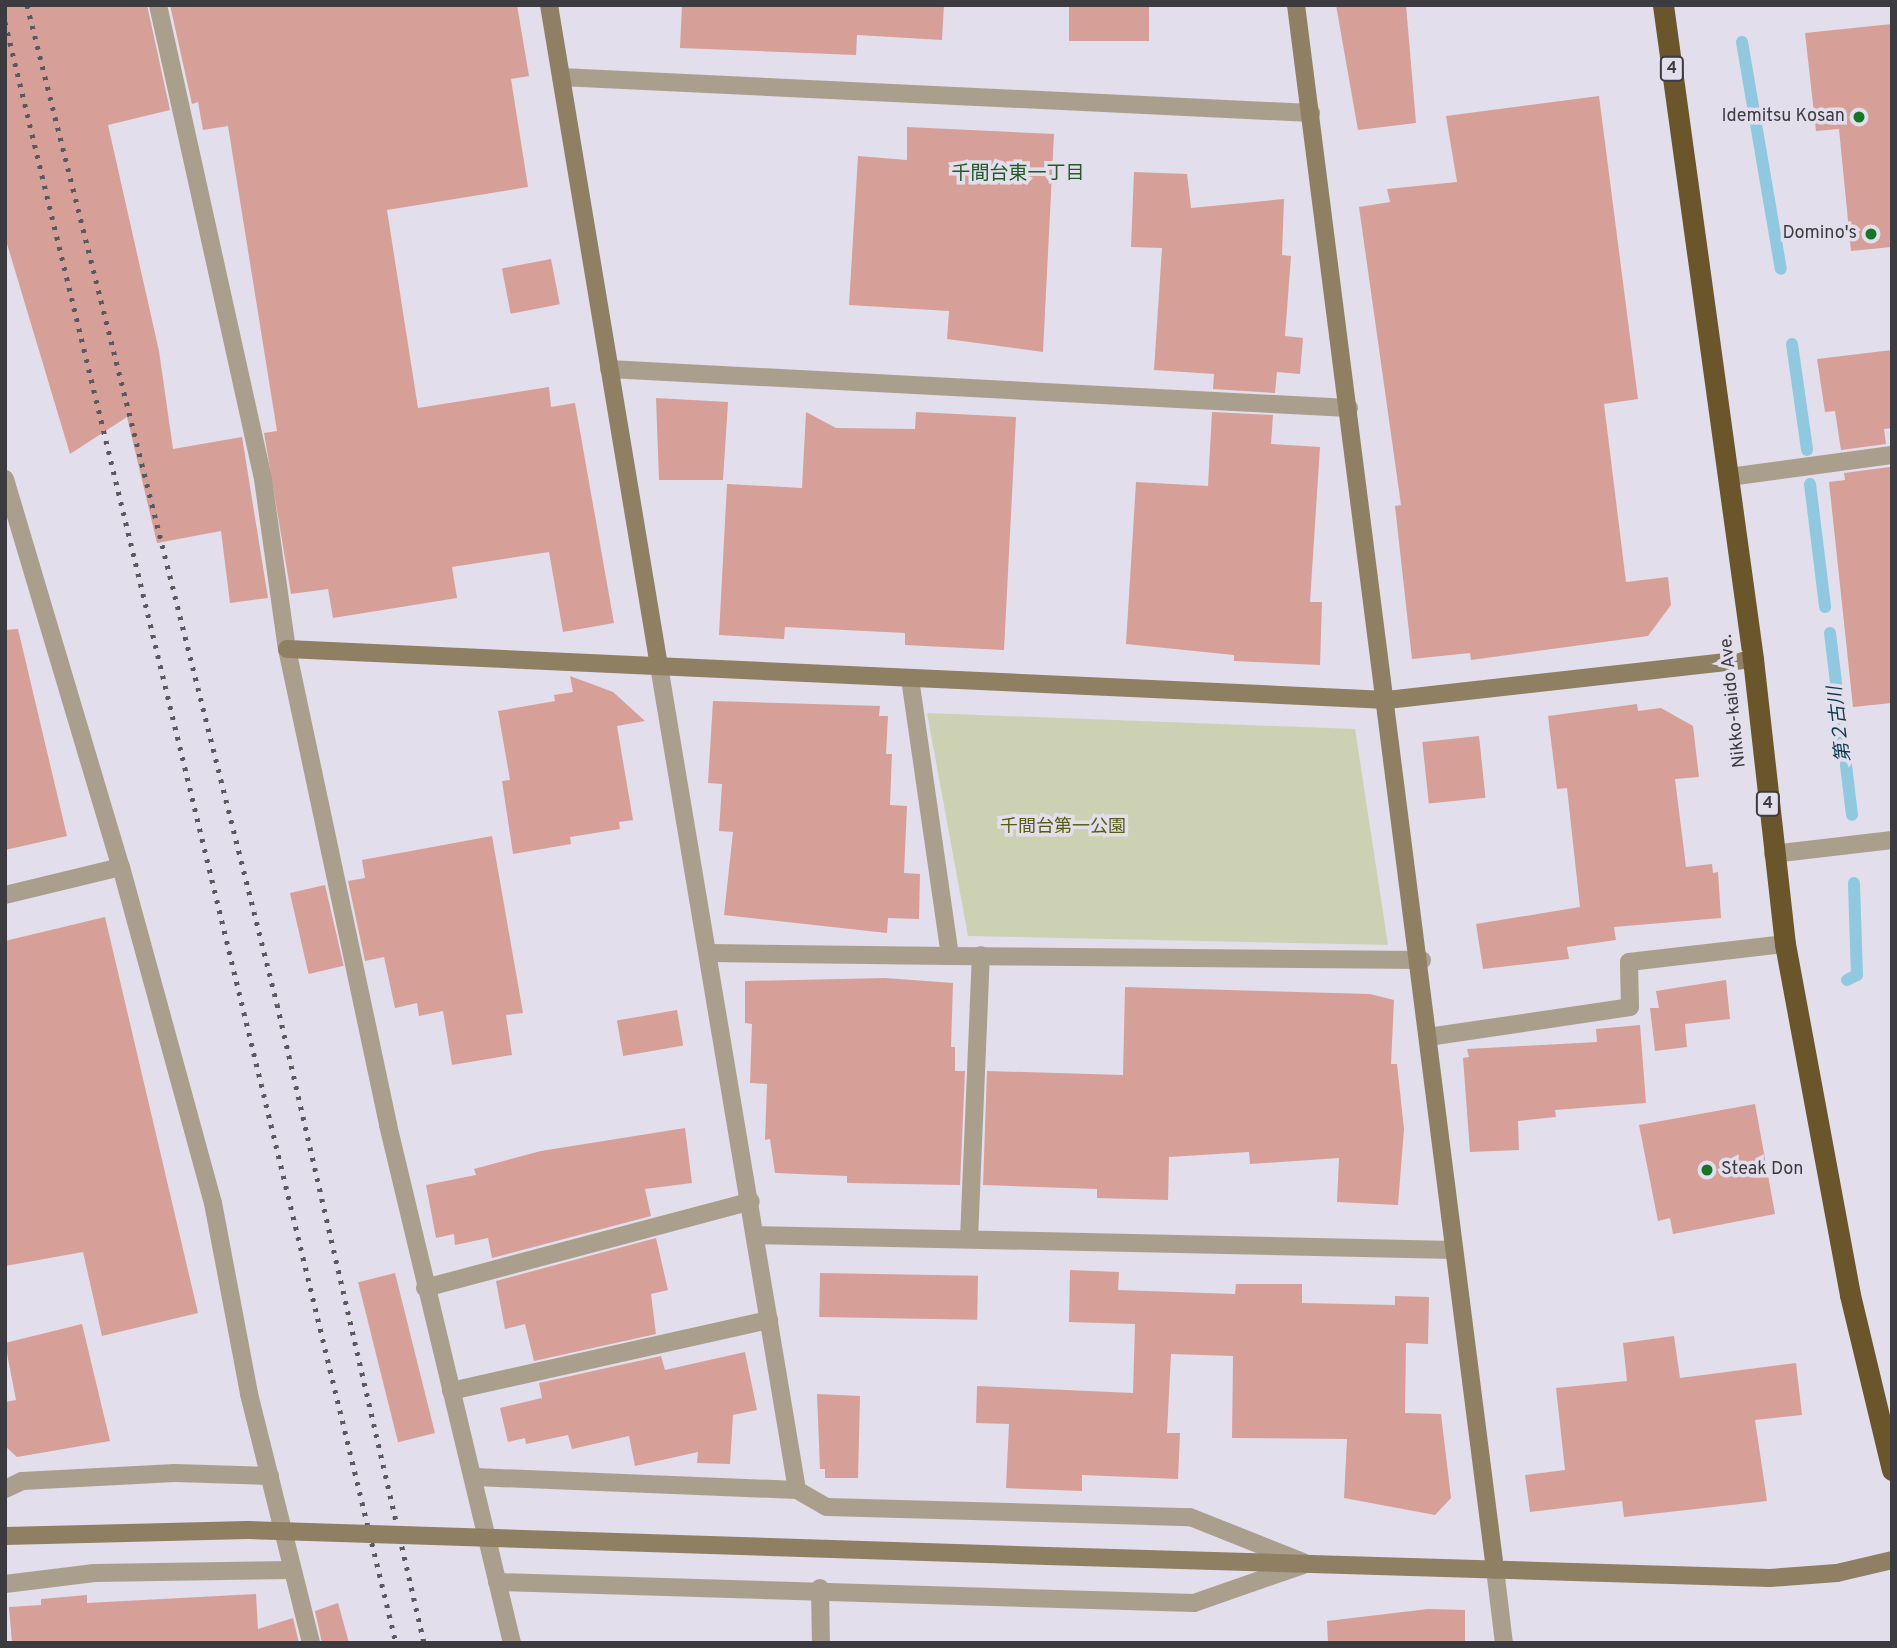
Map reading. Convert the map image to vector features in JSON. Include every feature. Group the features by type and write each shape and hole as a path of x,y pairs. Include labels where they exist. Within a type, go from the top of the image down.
{"highway":[{"name":"Nikko-kaido Ave.","path":"1663,5 1754,659 1773,854 1785,944 1850,1295 1892,1470"}],"street":[{"path":"158,5 263,479 287,649 425,1288 474,1477 512,1643"},
{"path":"549,5 659,666 710,953 797,1490"},
{"path":"1296,5 1422,960 1428,1037 1504,1643"},
{"path":"561,77 1311,113"},
{"path":"610,369 1349,408"},
{"path":"1729,477 1892,454"},
{"path":"5,479 121,867 213,1203 290,1570 311,1643"},
{"path":"287,649 910,680 1387,700 1754,659"},
{"path":"910,680 950,956"},
{"path":"1773,854 1892,840"},
{"path":"5,895 121,867"},
{"path":"1428,1037 1630,1007 1629,962 1785,944"},
{"path":"710,953 1422,960"},
{"path":"969,1239 981,955"},
{"path":"425,1288 751,1201"},
{"path":"756,1235 1454,1250"},
{"path":"451,1391 769,1320"},
{"path":"5,1489 22,1481 175,1473 271,1476"},
{"path":"474,1477 797,1490 827,1507 1190,1517 1307,1564"},
{"path":"5,1536 248,1530 1770,1578 1838,1573 1892,1560"},
{"path":"497,1582 820,1588 879,1595 1194,1603 1307,1564"},
{"path":"5,1584 94,1573 290,1570"},
{"path":"820,1588 821,1643"}],"green space":[{"name":"千間台第一公園","path":"927,713 1355,729 1388,945 968,936"}],"building":[{"path":"5,5 147,5 170,110 108,125 159,351 173,449 242,437 268,598 230,603 221,531 157,543 127,417 70,454 5,237"},
{"path":"170,5 517,5 529,76 511,79 528,187 387,210 418,408 549,387 551,407 575,403 614,623 563,632 549,552 452,567 457,598 333,618 328,589 291,594 264,433 277,431 228,126 203,130 198,102 192,104"},
{"path":"682,5 944,5 942,40 857,35 856,55 680,48"},
{"path":"1069,5 1149,5 1149,41 1069,41"},
{"path":"1336,5 1406,5 1416,123 1358,130"},
{"path":"1892,24 1892,247 1851,251 1839,129 1816,131 1805,33"},
{"path":"1599,96 1638,399 1604,404 1626,582 1668,577 1671,605 1648,636 1471,660 1470,653 1412,659 1395,506 1401,505 1359,207 1390,202 1387,189 1457,182 1446,116"},
{"path":"907,127 1054,134 1043,352 947,339 949,311 849,305 858,156 907,160"},
{"path":"1134,172 1187,174 1191,208 1284,199 1282,255 1291,256 1285,336 1303,338 1300,374 1277,372 1275,393 1213,389 1214,374 1154,370 1162,248 1131,247"},
{"path":"551,259 560,304 511,314 502,269"},
{"path":"1892,350 1892,428 1884,429 1886,444 1841,450 1835,411 1825,412 1817,359"},
{"path":"656,398 728,402 723,480 659,480"},
{"path":"806,412 836,428 915,429 916,412 1016,417 1004,650 905,645 905,633 785,627 784,639 719,635 727,484 802,488"},
{"path":"1212,412 1273,415 1271,444 1320,447 1310,602 1322,602 1320,665 1234,661 1234,655 1126,644 1136,482 1208,486"},
{"path":"1890,467 1892,703 1853,707 1829,482 1845,480 1844,473"},
{"path":"18,629 67,836 5,850 5,630"},
{"path":"570,676 613,692 645,721 617,726 633,820 619,822 620,829 570,837 571,844 513,854 502,781 510,780 498,711 555,701 554,695 573,692"},
{"path":"713,701 880,706 879,716 888,716 886,754 892,754 890,805 907,806 904,873 920,874 919,919 888,918 887,933 724,915 733,832 719,831 722,784 708,783"},
{"path":"1637,704 1638,711 1661,708 1693,726 1699,777 1675,779 1686,867 1712,864 1713,873 1718,872 1721,918 1614,927 1616,940 1567,947 1569,959 1483,969 1476,924 1580,907 1567,788 1557,789 1548,716"},
{"path":"1479,736 1485,798 1429,804 1422,742"},
{"path":"492,836 523,1013 506,1015 512,1055 452,1065 443,1011 419,1016 417,1003 395,1008 384,957 365,961 348,881 365,878 362,860"},
{"path":"325,885 344,966 309,974 290,893"},
{"path":"105,917 198,1313 102,1336 83,1252 5,1266 5,941"},
{"path":"885,978 953,983 951,1047 955,1047 955,1071 965,1071 960,1185 847,1183 847,1176 775,1173 770,1139 765,1140 767,1084 750,1083 752,1024 745,1023 745,981"},
{"path":"1726,980 1730,1019 1685,1024 1687,1047 1655,1051 1650,1008 1659,1008 1656,991"},
{"path":"1125,987 1370,994 1394,1000 1391,1064 1397,1064 1404,1129 1398,1205 1337,1202 1339,1158 1250,1164 1249,1152 1169,1157 1168,1200 1097,1198 1097,1189 983,1185 987,1071 1123,1075"},
{"path":"677,1010 683,1045 623,1056 617,1021"},
{"path":"1640,1025 1646,1103 1555,1110 1556,1117 1518,1121 1519,1150 1470,1152 1463,1058 1469,1057 1467,1049 1597,1042 1596,1029"},
{"name":"Steak Don","path":"1755,1104 1775,1214 1673,1234 1670,1218 1658,1221 1639,1125"},
{"path":"685,1128 692,1183 645,1189 651,1216 492,1258 488,1238 455,1245 454,1234 436,1238 426,1185 476,1175 474,1169 541,1151"},
{"path":"656,1238 668,1290 651,1294 656,1334 534,1361 525,1324 505,1329 496,1281"},
{"path":"1070,1270 1119,1272 1118,1290 1235,1294 1236,1284 1302,1284 1302,1303 1395,1305 1395,1296 1429,1297 1428,1344 1406,1343 1405,1413 1441,1414 1451,1498 1435,1515 1344,1498 1347,1439 1232,1438 1233,1356 1171,1354 1167,1433 1180,1433 1178,1479 1082,1475 1082,1491 1006,1488 1009,1424 976,1423 977,1386 1133,1393 1135,1324 1069,1322"},
{"path":"395,1273 435,1433 398,1442 358,1282"},
{"path":"820,1273 978,1276 977,1320 819,1317"},
{"path":"82,1324 110,1441 17,1457 5,1446 5,1402 16,1400 5,1343"},
{"path":"1674,1336 1680,1378 1796,1363 1802,1415 1755,1420 1767,1501 1624,1517 1622,1501 1530,1512 1525,1475 1565,1470 1556,1388 1627,1381 1623,1343"},
{"path":"745,1352 757,1410 733,1415 730,1464 697,1463 698,1452 635,1466 629,1436 572,1449 568,1435 526,1444 525,1438 508,1442 500,1408 542,1398 539,1383 661,1356 665,1370"},
{"path":"817,1394 860,1396 858,1478 825,1478 825,1469 820,1469"},
{"path":"256,1594 258,1629 293,1618 299,1643 12,1643 9,1607 41,1605 41,1599 87,1595 87,1603"},
{"path":"338,1603 349,1643 322,1643 315,1611"},
{"path":"1428,1609 1465,1610 1465,1643 1328,1643 1327,1621"}],"waterway":[{"name":"第２古川","path":"1742,42 1781,269"},
{"name":"第２古川","path":"1792,344 1807,450"},
{"name":"第２古川","path":"1810,484 1825,607"},
{"name":"第２古川","path":"1830,633 1852,815"},
{"name":"第２古川","path":"1847,980 1857,975 1854,883"}],"railway":[{"path":"27,5 277,1004 424,1643"},
{"path":"5,22 396,1643"}],"place":[{"name":"Idemitsu Kosan","path":"1859,117"},
{"name":"Domino's","path":"1871,234"},
{"name":"Steak Don","path":"1707,1170"}],"district":[{"name":"千間台東一丁目","path":"1018,175"}]}
